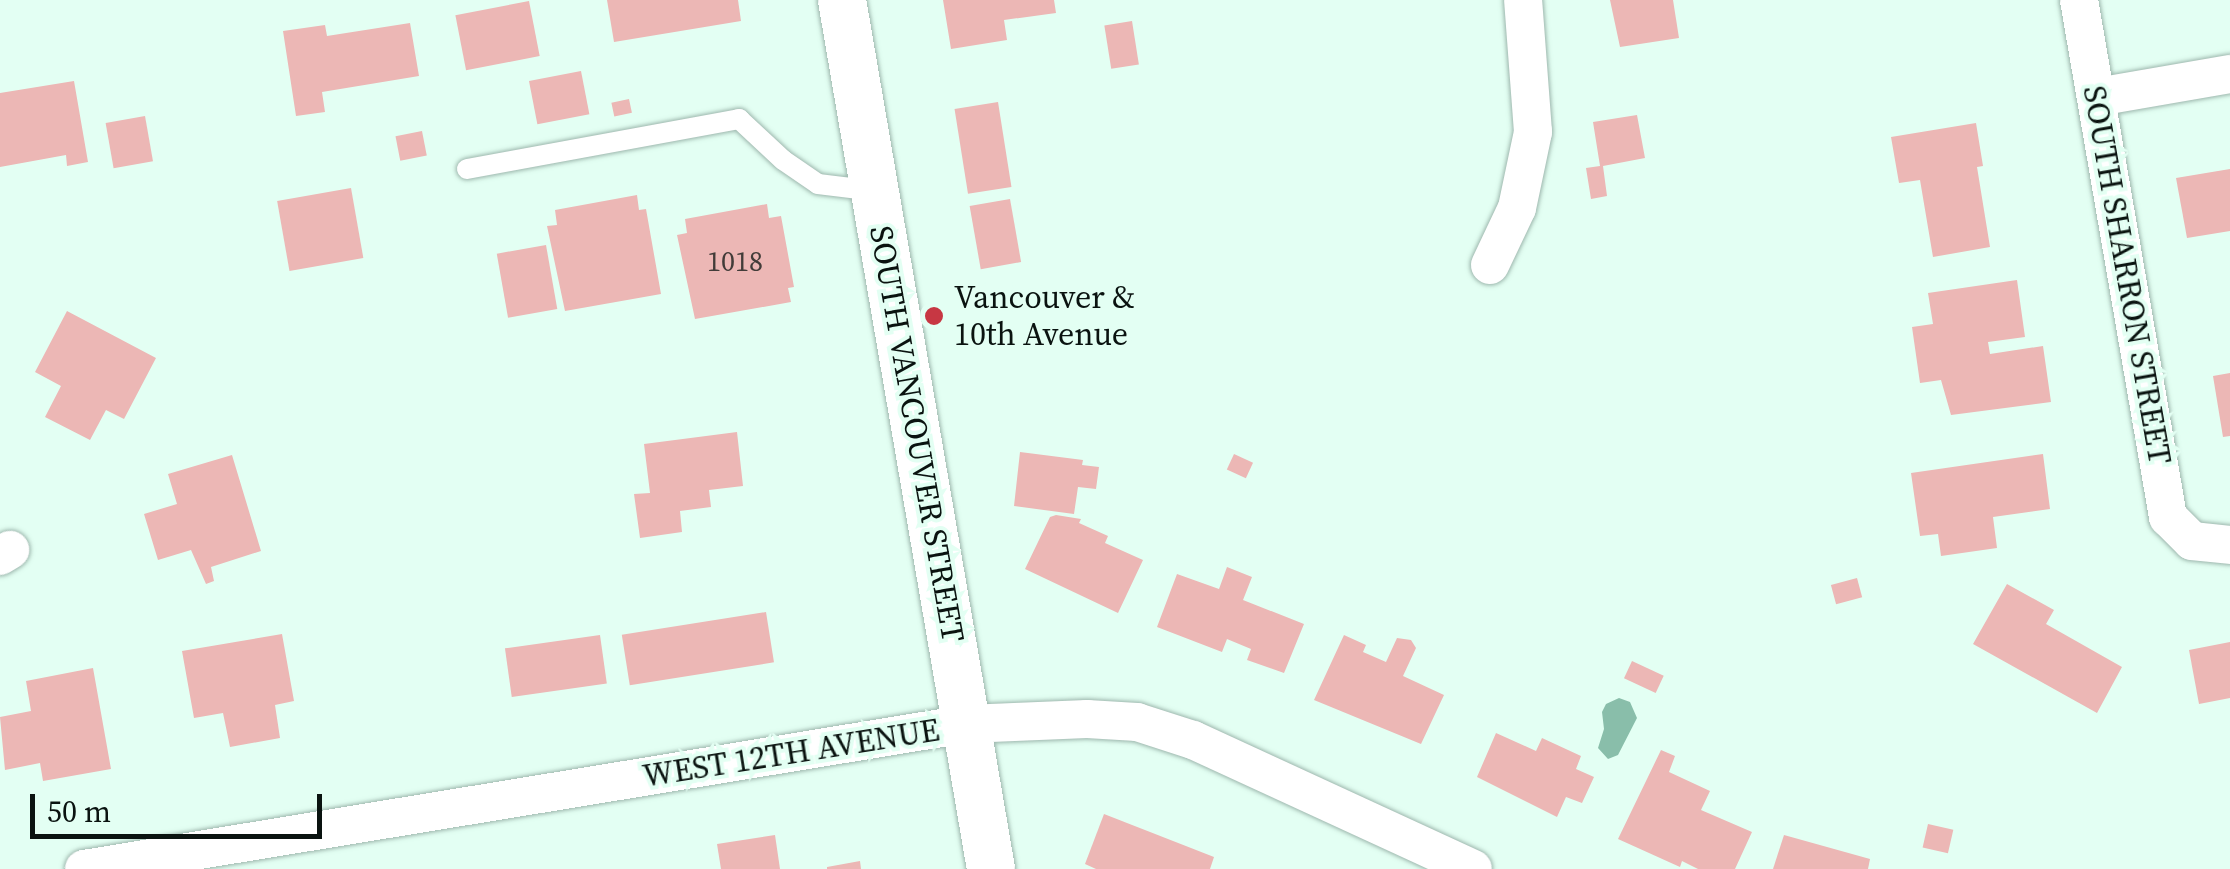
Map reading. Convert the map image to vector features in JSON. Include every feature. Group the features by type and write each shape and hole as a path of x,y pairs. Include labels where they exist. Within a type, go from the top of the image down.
{"street":[{"name":"SOUTH VANCOUVER STREET","path":"842,0 991,869"},
{"path":"1490,265 1517,208 1533,132 1523,0"},
{"name":"SOUTH SHARRON STREET","path":"2079,0 2168,517 2192,541 2230,545"},
{"path":"2098,97 2230,74"},
{"name":"WEST 12TH AVENUE","path":"84,869 966,724 1088,719 1161,728 1473,869"}],"lane":[{"path":"468,169 739,119 783,160 818,184 876,191"}],"shaded area":[{"path":"1619,698 1630,702 1637,718 1618,755 1608,759 1598,748 1604,729 1602,712 1606,704"}],"building":[{"path":"607,0 738,0 741,21 614,42"},
{"path":"943,0 1054,0 1056,13 1004,20 1007,40 951,49"},
{"path":"1610,0 1673,0 1679,38 1620,47"},
{"path":"529,1 540,56 466,70 455,15"},
{"path":"1132,21 1139,64 1111,69 1104,25"},
{"path":"410,23 419,76 322,92 325,112 296,116 283,31 325,25 327,36"},
{"path":"581,71 589,114 537,124 529,81"},
{"path":"74,81 88,162 67,166 66,155 0,167 0,93"},
{"path":"629,99 632,113 614,116 611,103"},
{"path":"998,102 1011,187 968,194 955,109"},
{"path":"1637,115 1645,158 1603,166 1607,196 1591,199 1586,168 1600,166 1593,122"},
{"path":"145,116 153,161 114,168 106,123"},
{"path":"1976,123 1983,166 1977,167 1990,247 1933,257 1920,180 1899,183 1891,137"},
{"path":"422,131 427,156 400,161 395,136"},
{"path":"2230,169 2230,231 2187,238 2176,178"},
{"path":"351,188 363,258 289,271 277,201"},
{"path":"637,195 639,210 646,209 661,294 565,311 547,226 557,225 555,210"},
{"path":"1010,199 1021,262 981,269 970,206"},
{"path":"767,204 769,218 781,216 794,287 788,288 791,302 695,319 677,235 687,233 685,219"},
{"path":"546,245 557,309 508,318 497,254"},
{"path":"2017,280 2025,337 1988,342 1990,354 2043,346 2051,402 1951,415 1941,380 1920,383 1912,327 1933,324 1928,293"},
{"path":"67,311 156,358 124,419 106,410 90,440 45,417 61,386 35,372"},
{"path":"2230,373 2230,436 2223,437 2213,376"},
{"path":"737,432 743,486 709,490 711,507 680,511 682,532 640,538 634,494 650,493 644,444"},
{"path":"1020,452 1083,460 1082,465 1099,467 1096,489 1078,487 1074,514 1014,506"},
{"path":"1234,454 1253,463 1246,478 1227,469"},
{"path":"2043,454 2050,509 1993,517 1997,548 1941,556 1938,534 1920,536 1911,473"},
{"path":"232,455 261,551 211,567 214,581 206,584 191,550 158,560 144,514 177,504 168,474"},
{"path":"1050,517 1081,519 1079,523 1108,536 1105,543 1143,560 1118,613 1025,569"},
{"path":"1227,567 1252,577 1243,600 1304,624 1284,673 1247,660 1251,649 1227,639 1222,652 1157,627 1177,574 1219,589"},
{"path":"1857,578 1862,597 1836,604 1831,585"},
{"path":"2007,584 2054,610 2046,624 2122,667 2097,713 1973,644"},
{"path":"766,612 774,662 630,685 622,635"},
{"path":"282,634 294,701 275,705 280,738 230,747 223,713 194,718 182,651"},
{"path":"600,635 607,684 512,697 505,648"},
{"path":"1344,635 1366,645 1363,652 1386,662 1397,638 1411,640 1416,648 1403,676 1444,695 1421,744 1314,700"},
{"path":"2230,642 2230,698 2199,704 2189,650"},
{"path":"1632,661 1664,676 1656,693 1624,678"},
{"path":"93,668 111,769 43,781 40,763 5,770 0,717 31,711 26,681"},
{"path":"1496,733 1536,751 1542,738 1581,756 1576,769 1594,777 1582,803 1566,797 1557,817 1477,777"},
{"path":"1661,750 1675,756 1669,772 1710,791 1701,810 1752,832 1735,869 1698,869 1682,861 1680,867 1618,839"},
{"path":"1104,814 1214,857 1210,869 1096,869 1085,864"},
{"path":"1928,824 1953,830 1948,853 1923,847"},
{"path":"775,835 780,869 721,869 717,844"},
{"path":"1784,835 1870,859 1868,869 1773,869"},
{"path":"860,861 861,869 827,869 827,867"}],"place":[{"name":"Vancouver & 10th Avenue","path":"934,316"}]}
